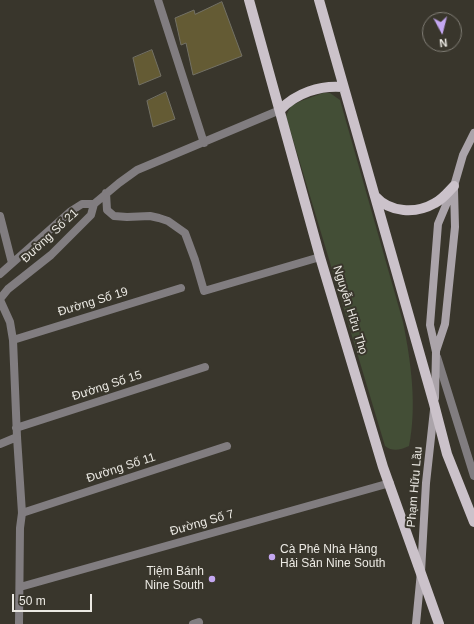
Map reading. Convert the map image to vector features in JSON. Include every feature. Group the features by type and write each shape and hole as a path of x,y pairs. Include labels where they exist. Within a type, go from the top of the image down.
{"main road":[{"name":"Nguyễn Hữu Thọ","path":"249,0 320,257 383,467 390,483 439,624"},
{"path":"319,0 447,454 474,522"},
{"path":"280,110 294,98 307,92 320,88 335,86 343,87"},
{"name":"Phạm Hữu Lầu","path":"416,624 426,483 434,404 436,352 430,325 438,224 454,186 463,155 474,133"},
{"path":"374,194 380,201 398,210 419,209 437,202 454,186"},
{"name":"Phạm Hữu Lầu","path":"436,352 445,324 455,227 454,186"}],"street":[{"path":"158,0 204,143"},
{"path":"94,204 137,170 280,110"},
{"path":"106,193 107,210 114,216 155,217 168,221 185,233 196,260 204,291 320,257"},
{"name":"Đường Số 21","path":"0,274 72,211 82,204 94,204 91,215 51,255 8,289 0,299"},
{"path":"0,216 12,263"},
{"name":"Đường Số 19","path":"13,340 181,288"},
{"path":"0,299 10,322 13,340 16,428 22,513 20,528 20,587 18,604 19,624"},
{"path":"436,352 474,476"},
{"name":"Đường Số 15","path":"16,428 205,367"},
{"path":"0,444 17,437"},
{"name":"Đường Số 11","path":"22,513 227,446"},
{"name":"Đường Số 7","path":"20,587 390,483"}],"green space":[{"path":"323,93 330,93 340,100 403,322 411,368 413,415 409,446 400,449 394,450 385,446 286,116 291,106"}],"building":[{"path":"222,2 242,56 193,75 186,43 181,45 175,18 194,10 195,14"},
{"path":"152,50 161,76 139,85 133,58"},
{"path":"166,92 175,119 153,127 147,101"}],"place":[{"name":"Cà Phê Nhà Hàng Hải Sản Nine South","path":"272,557"},
{"name":"Tiệm Bánh Nine South","path":"212,579"}]}
